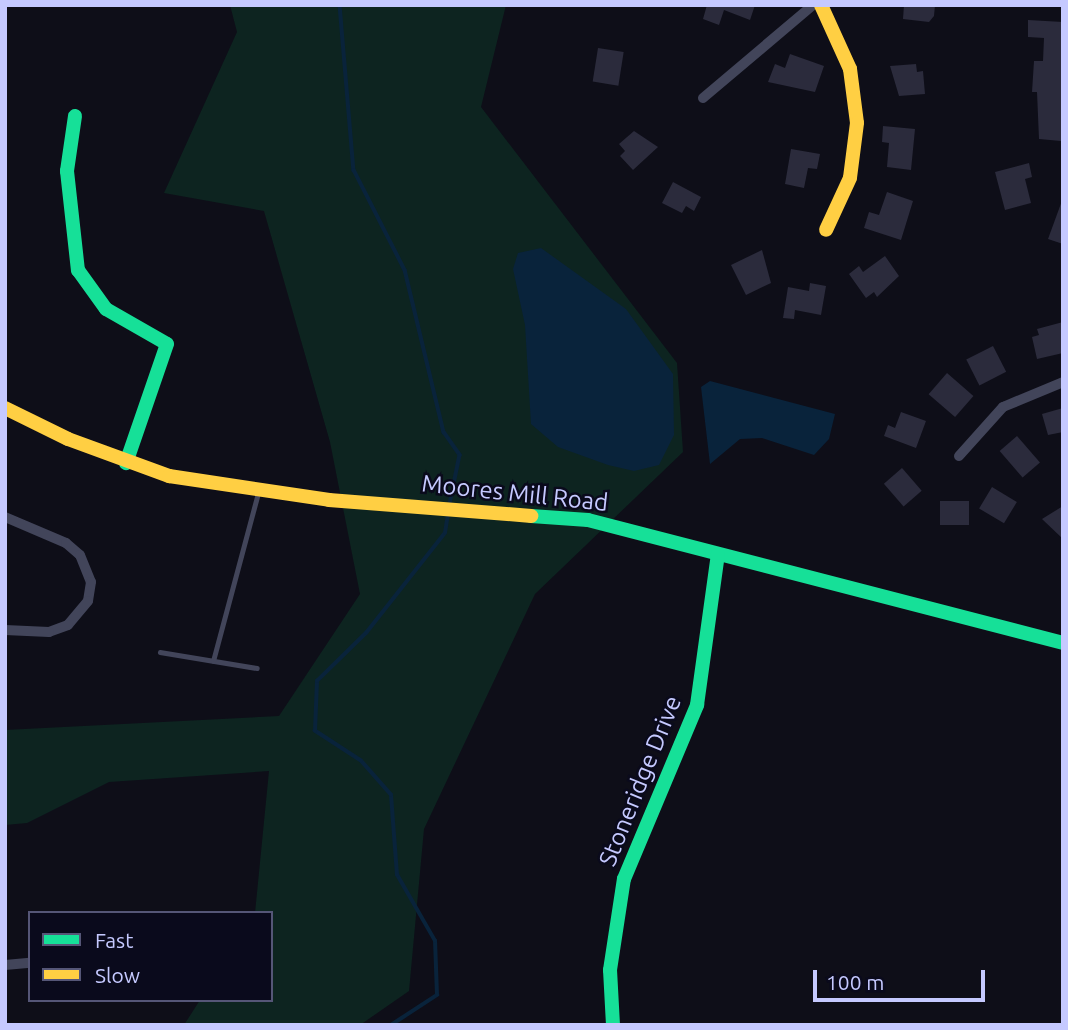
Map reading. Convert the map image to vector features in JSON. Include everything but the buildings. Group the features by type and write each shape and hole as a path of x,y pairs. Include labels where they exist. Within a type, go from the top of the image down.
{"street":[{"path":"703,98 813,5"},
{"path":"821,5 850,69 857,123 850,178 826,230"},
{"path":"75,116 67,171 78,270 106,309 167,344 126,463"},
{"path":"959,456 1003,407 1063,382"},
{"name":"Moores Mill Road","path":"5,408 126,463 258,492 474,508 588,520 1063,643"},
{"path":"5,517 66,543 80,555 91,582 88,601 68,625 48,632 5,630"},
{"name":"Stoneridge Drive","path":"613,1025 610,970 624,879 697,705 718,554"},
{"path":"5,965 28,962"}],"lane":[{"path":"214,661 258,492"},
{"path":"160,652 257,668"}],"green space":[{"path":"230,5 506,5 481,107 677,363 683,452 535,594 424,829 409,991 360,1025 184,1025 199,1002 273,1002 273,911 255,911 269,771 109,782 27,823 5,825 5,730 279,716 360,594 330,442 264,211 164,193 237,32"}],"water":[{"path":"541,248 626,309 673,374 674,435 659,465 634,471 608,465 558,447 531,424 525,325 513,269 518,253"},
{"path":"710,381 835,414 829,439 814,455 762,438 740,439 710,464 701,387"}],"waterway":[{"path":"340,5 354,170 405,270 444,432 460,455 450,504"},
{"path":"391,1025 437,995 435,941 397,875 391,795 361,761 315,731 317,681 366,633 445,533 448,515"}],"traffic: fast":[{"path":"75,116 67,171 78,270 106,309 167,344 126,463"},
{"path":"531,516 588,520 1063,643"},
{"path":"613,1025 610,970 624,879 697,705 718,554"}],"traffic: slow":[{"path":"821,5 850,69 857,123 850,178 826,230"},
{"path":"5,408 68,439 169,476 329,500 531,516"}]}
